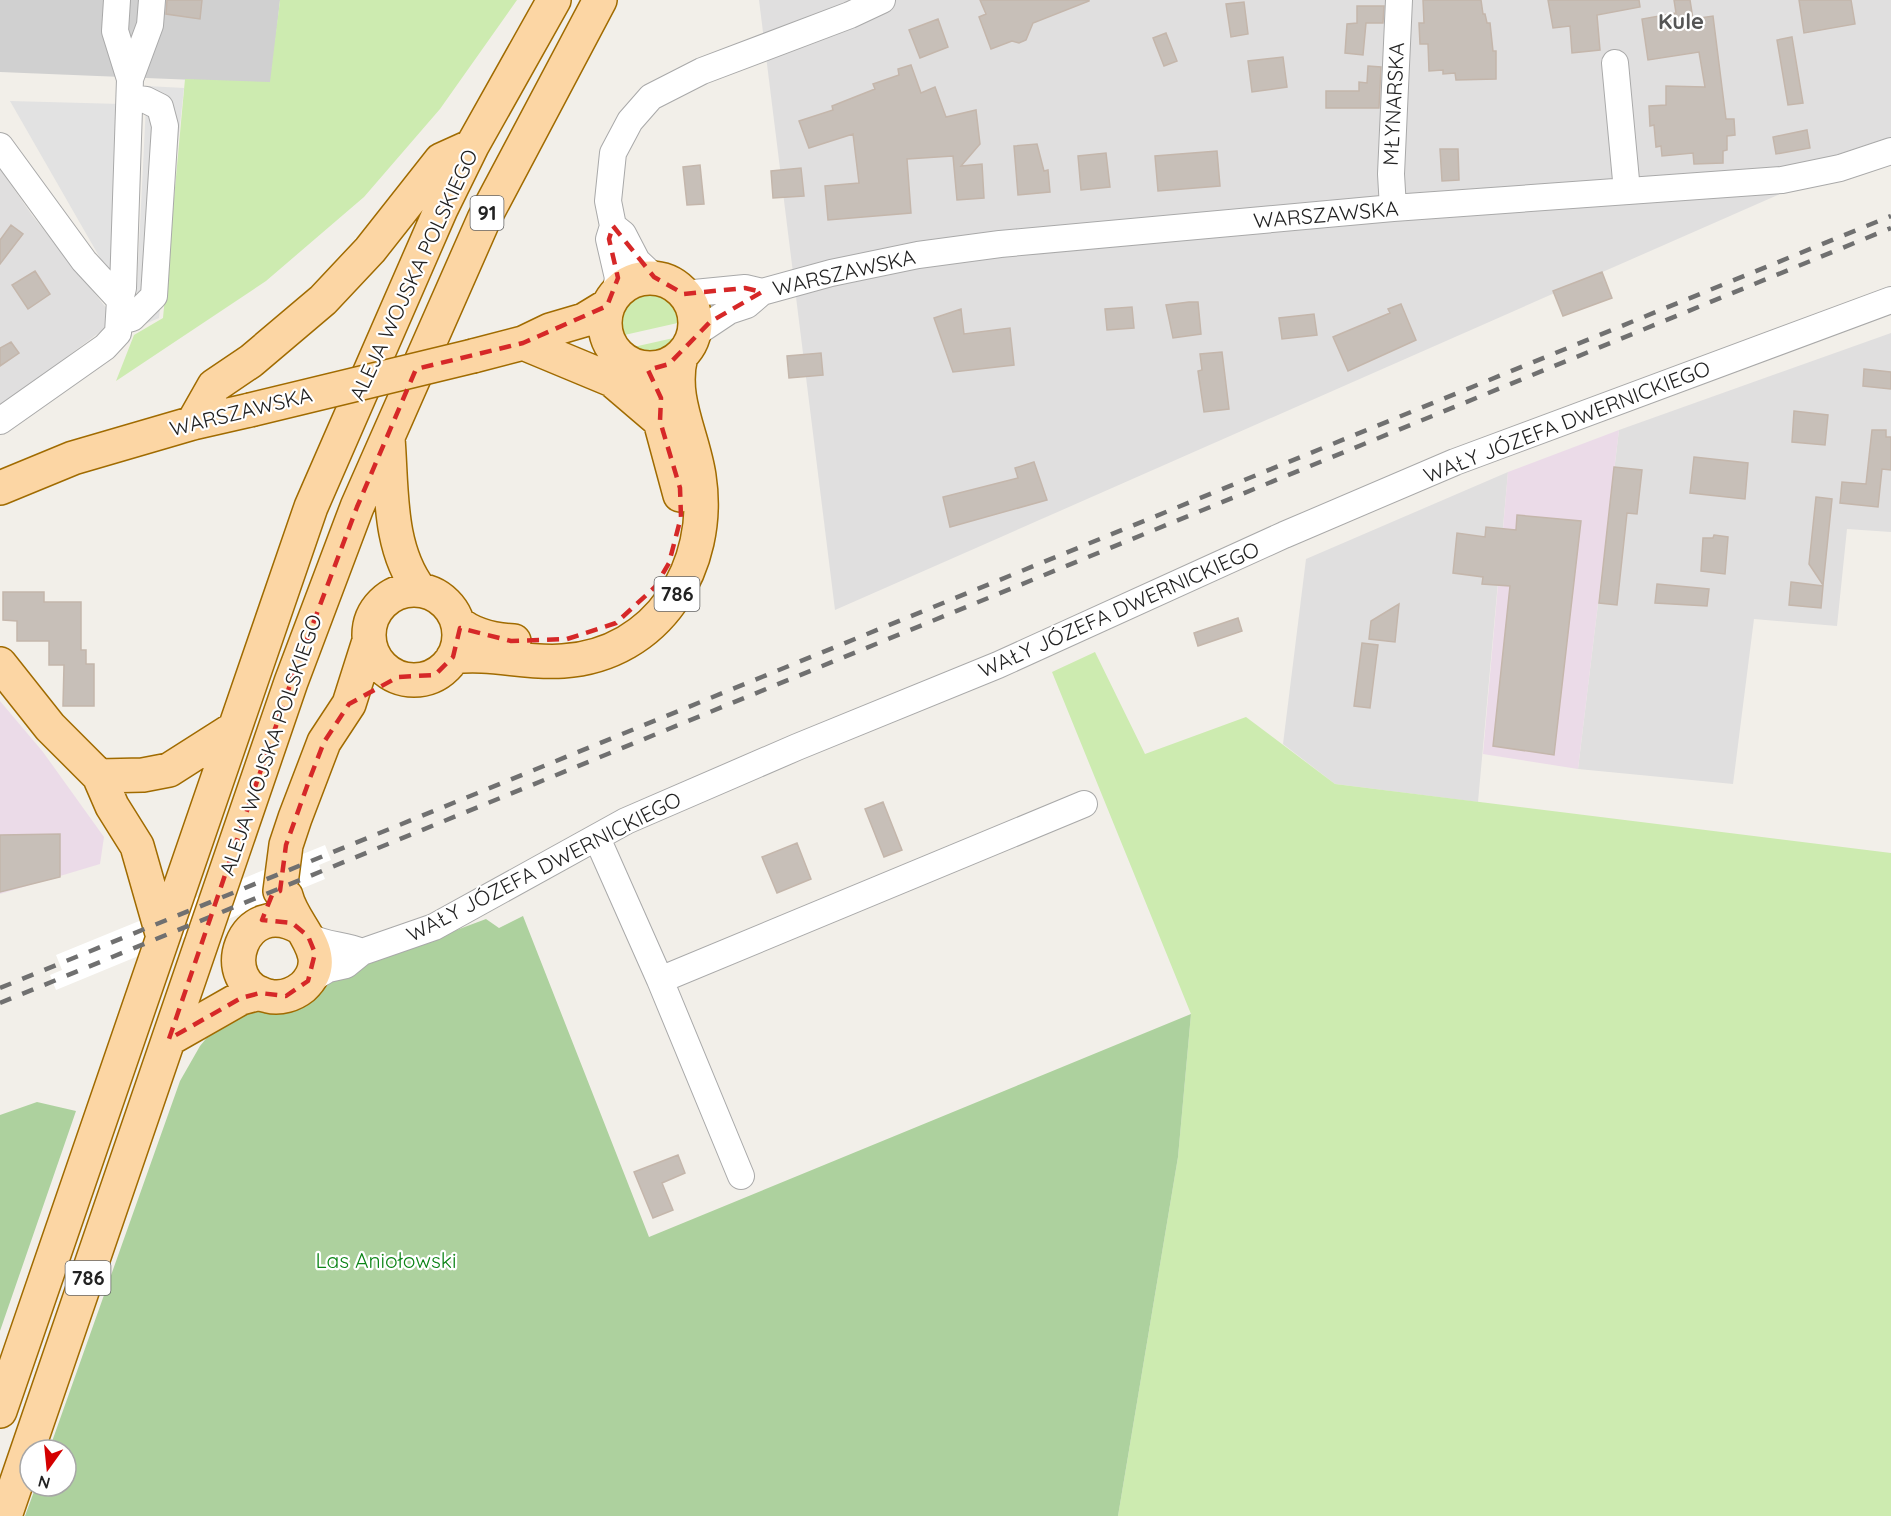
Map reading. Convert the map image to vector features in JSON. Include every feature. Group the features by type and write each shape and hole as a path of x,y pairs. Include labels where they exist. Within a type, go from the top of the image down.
{"main road":[{"name":"ALEJA WOJSKA POLSKIEGO","path":"0,1411 311,507 380,344 472,146 554,0"},
{"name":"ALEJA WOJSKA POLSKIEGO","path":"5,1516 291,682 388,433 484,219 600,0"},
{"path":"193,423 214,386 251,361 323,300 370,250 441,160 472,146"},
{"path":"279,891 285,845 324,742 349,704 369,641 369,628 380,605 402,591 420,590 436,596 445,603 457,622 466,630 487,638 536,643 593,633 615,623 637,606 655,587 669,563 681,517 680,488 660,421 661,398 653,380 641,368 624,361 611,348 605,335 604,320 611,299 633,281 654,278 665,280 684,294 694,314 687,346 669,364 641,368"},
{"name":"WARSZAWSKA","path":"534,347 549,330 584,320 611,299"},
{"name":"WARSZAWSKA","path":"0,488 73,458 193,423 473,356 534,347 600,345 611,348"},
{"name":"786","path":"453,657 483,655 533,662 590,657 634,638 660,616 675,596 696,552 702,527 702,495 698,469 676,380 687,346"},
{"path":"534,347 612,380 660,421"},
{"path":"388,433 397,548 407,573 420,590"},
{"path":"369,641 378,663 398,677 411,680 429,677 446,667 453,657 459,634 457,622"},
{"path":"0,664 50,727 99,776 112,806 136,846 163,937"},
{"path":"349,704 398,677"},
{"path":"99,776 143,775 169,770 236,728"},
{"path":"262,923 272,895 279,891"},
{"path":"279,891 286,896 290,912 304,932 312,944 315,963 308,981 286,996 268,996 260,993 245,980 238,962 241,943 246,934 262,923 282,920 304,932"},
{"path":"169,1039 241,998 260,993"}],"street":[{"path":"117,0 115,31 130,99"},
{"path":"0,421 105,347 118,333 123,288 130,99 150,25 152,0"},
{"path":"611,299 618,278 609,239 613,226 608,201 613,153 630,121 651,97 702,71 850,15 882,0"},
{"name":"MŁYNARSKA","path":"1393,208 1391,174 1399,0"},
{"path":"1616,63 1627,191"},
{"path":"0,146 120,311 132,318 154,296 165,126 160,107 146,100 130,99"},
{"name":"WARSZAWSKA","path":"687,346 729,310 747,304 762,292 837,272 918,255 988,246 1393,208 1792,178 1840,168 1891,151"},
{"path":"613,226 623,234 637,261 654,278"},
{"name":"WARSZAWSKA","path":"684,294 745,288 762,292"},
{"name":"WAŁY JÓZEFA DWERNICKIEGO","path":"308,981 328,969 346,965 362,952 434,927 626,821 797,747 998,665 1284,535 1455,462 1891,300"},
{"path":"660,980 1084,804"},
{"path":"597,838 660,980 741,1176"},
{"path":"304,932 323,944 345,945 362,952"}],"highlighted area":[{"path":"613,226 654,277 684,294 745,288 762,292 710,322 669,364 648,370 661,398 660,421 680,488 681,517 669,563 655,587 616,623 567,639 511,641 460,628 453,657 435,675 398,677 349,704 324,742 286,845 280,891 272,895 262,920 292,923 308,936 315,953 308,981 286,996 260,993 241,998 169,1039 291,682 357,507 416,369 523,343 607,306 618,278 609,239"}],"shaded area":[{"path":"0,0 280,0 271,83 0,72"},
{"path":"759,0 1891,0 1891,145 835,610"},
{"path":"147,86 184,88 159,318 138,327 136,305"},
{"path":"10,101 121,104 111,277"},
{"path":"0,169 32,215 116,320 0,407"},
{"path":"1891,333 1891,532 1847,529 1837,626 1754,619 1733,784 1578,769 1619,430"},
{"path":"1619,430 1578,769 1483,754 1508,472"},
{"path":"1508,472 1478,802 1335,784 1283,744 1306,559"},
{"path":"0,701 43,752 104,837 100,864 0,894"}],"green space":[{"path":"280,0 517,0 440,109 364,197 266,281 116,381 134,335 163,318 185,79 270,82"},
{"path":"650,289 662,293 676,304 682,322 620,336 618,319 623,305 634,295"},
{"path":"678,337 668,348 656,353 643,353 629,348"},
{"path":"1095,652 1145,754 1246,717 1335,784 1891,853 1891,1516 1118,1516 1178,1157 1191,1014 1052,672"},
{"name":"Las Aniołowski","path":"523,916 649,1237 1191,1014 1178,1157 1118,1516 25,1516 32,1498 78,1498 78,1438 53,1438 180,1081 200,1046 224,1017 486,919 499,928"},
{"path":"37,1102 76,1111 0,1331 0,1115"}],"pier":[{"path":"325,845 331,860 319,865 325,879 56,990 50,975 62,970 56,955"}],"building":[{"path":"167,0 202,0 200,19 166,14"},
{"path":"980,0 1089,1 1033,23 1026,40 1019,43 1012,41 991,49 979,17 986,14"},
{"path":"1423,0 1481,0 1483,14 1485,14 1487,23 1490,23 1493,51 1496,51 1496,79 1456,80 1455,73 1443,74 1443,70 1429,71 1428,44 1420,44 1419,23 1424,23"},
{"path":"1548,0 1639,0 1640,7 1597,15 1600,50 1572,53 1570,26 1553,28"},
{"path":"1674,0 1690,0 1693,19 1713,16 1726,119 1734,119 1735,135 1727,136 1727,150 1723,151 1723,163 1694,164 1693,153 1662,156 1661,146 1656,147 1654,125 1650,126 1649,106 1666,105 1666,86 1705,87 1699,52 1648,60 1642,19 1676,13"},
{"path":"1799,0 1851,0 1855,24 1804,33"},
{"path":"1244,2 1248,34 1231,37 1226,4"},
{"path":"1357,6 1384,6 1383,23 1366,23 1363,55 1345,53 1347,24 1357,23"},
{"path":"938,19 948,47 920,58 909,30"},
{"path":"1166,33 1177,61 1164,66 1153,38"},
{"path":"1792,37 1803,103 1788,105 1777,40"},
{"path":"1283,57 1287,87 1252,92 1248,61"},
{"path":"911,65 921,93 935,87 946,117 976,110 980,144 961,166 982,164 984,198 957,200 953,156 907,159 911,213 828,220 825,186 859,183 853,134 809,148 799,121 833,110 832,106 875,89 873,84 899,75 898,69"},
{"path":"1368,66 1381,67 1379,108 1326,108 1326,91 1359,91 1359,82 1367,83"},
{"path":"1807,130 1810,148 1776,154 1773,137"},
{"path":"1037,144 1044,171 1048,170 1050,192 1018,195 1014,146"},
{"path":"1440,149 1458,149 1459,180 1442,181"},
{"path":"1217,151 1220,186 1158,191 1155,156"},
{"path":"1106,153 1110,187 1081,190 1078,156"},
{"path":"700,165 704,204 687,205 683,167"},
{"path":"801,168 804,196 773,198 771,171"},
{"path":"11,225 23,234 0,264 0,240"},
{"path":"35,271 50,294 28,309 12,285"},
{"path":"1602,272 1612,298 1563,316 1553,291"},
{"path":"1198,302 1201,334 1173,338 1166,305"},
{"path":"1401,304 1416,340 1348,371 1333,337 1390,313 1388,309"},
{"path":"1132,307 1134,328 1107,330 1105,309"},
{"path":"961,309 964,334 1010,328 1014,365 953,372 934,318"},
{"path":"1314,314 1317,335 1282,339 1279,318"},
{"path":"11,342 19,353 0,366 0,348"},
{"path":"1222,352 1229,409 1204,412 1198,371 1202,370 1200,354"},
{"path":"821,353 823,375 789,378 787,356"},
{"path":"1864,369 1891,372 1891,389 1863,386"},
{"path":"1794,411 1828,415 1825,445 1792,442"},
{"path":"1872,430 1886,430 1886,437 1891,437 1891,470 1882,469 1878,507 1840,503 1842,482 1866,484"},
{"path":"1694,457 1748,463 1745,499 1690,493"},
{"path":"1034,462 1047,500 950,527 943,497 1018,478 1015,468"},
{"path":"1614,467 1642,470 1637,514 1627,513 1617,605 1599,603"},
{"path":"1816,497 1832,499 1823,585 1809,564"},
{"path":"1517,515 1581,521 1554,755 1493,746 1510,586 1482,584 1483,577 1453,573 1457,533 1485,537 1486,527 1516,530"},
{"path":"1714,535 1728,537 1725,574 1701,571 1703,538 1713,538"},
{"path":"1791,582 1823,586 1821,608 1789,605"},
{"path":"1657,584 1709,589 1707,606 1655,603"},
{"path":"3,592 44,592 44,602 81,602 81,650 86,650 86,664 94,664 94,706 63,706 64,665 49,665 49,641 17,641 17,621 3,620"},
{"path":"1399,604 1395,642 1369,639 1371,621"},
{"path":"1238,618 1242,631 1198,646 1194,633"},
{"path":"1362,643 1378,645 1370,708 1354,706"},
{"path":"883,802 902,850 884,857 865,809"},
{"path":"60,834 60,877 0,892 0,835"},
{"path":"797,843 811,879 777,893 762,857"},
{"path":"678,1155 685,1173 662,1183 673,1210 653,1218 634,1172"}],"railway":[{"path":"0,988 1891,216"},
{"path":"0,1003 1891,228"}],"district":[{"name":"Kule","path":"1681,21"}]}
